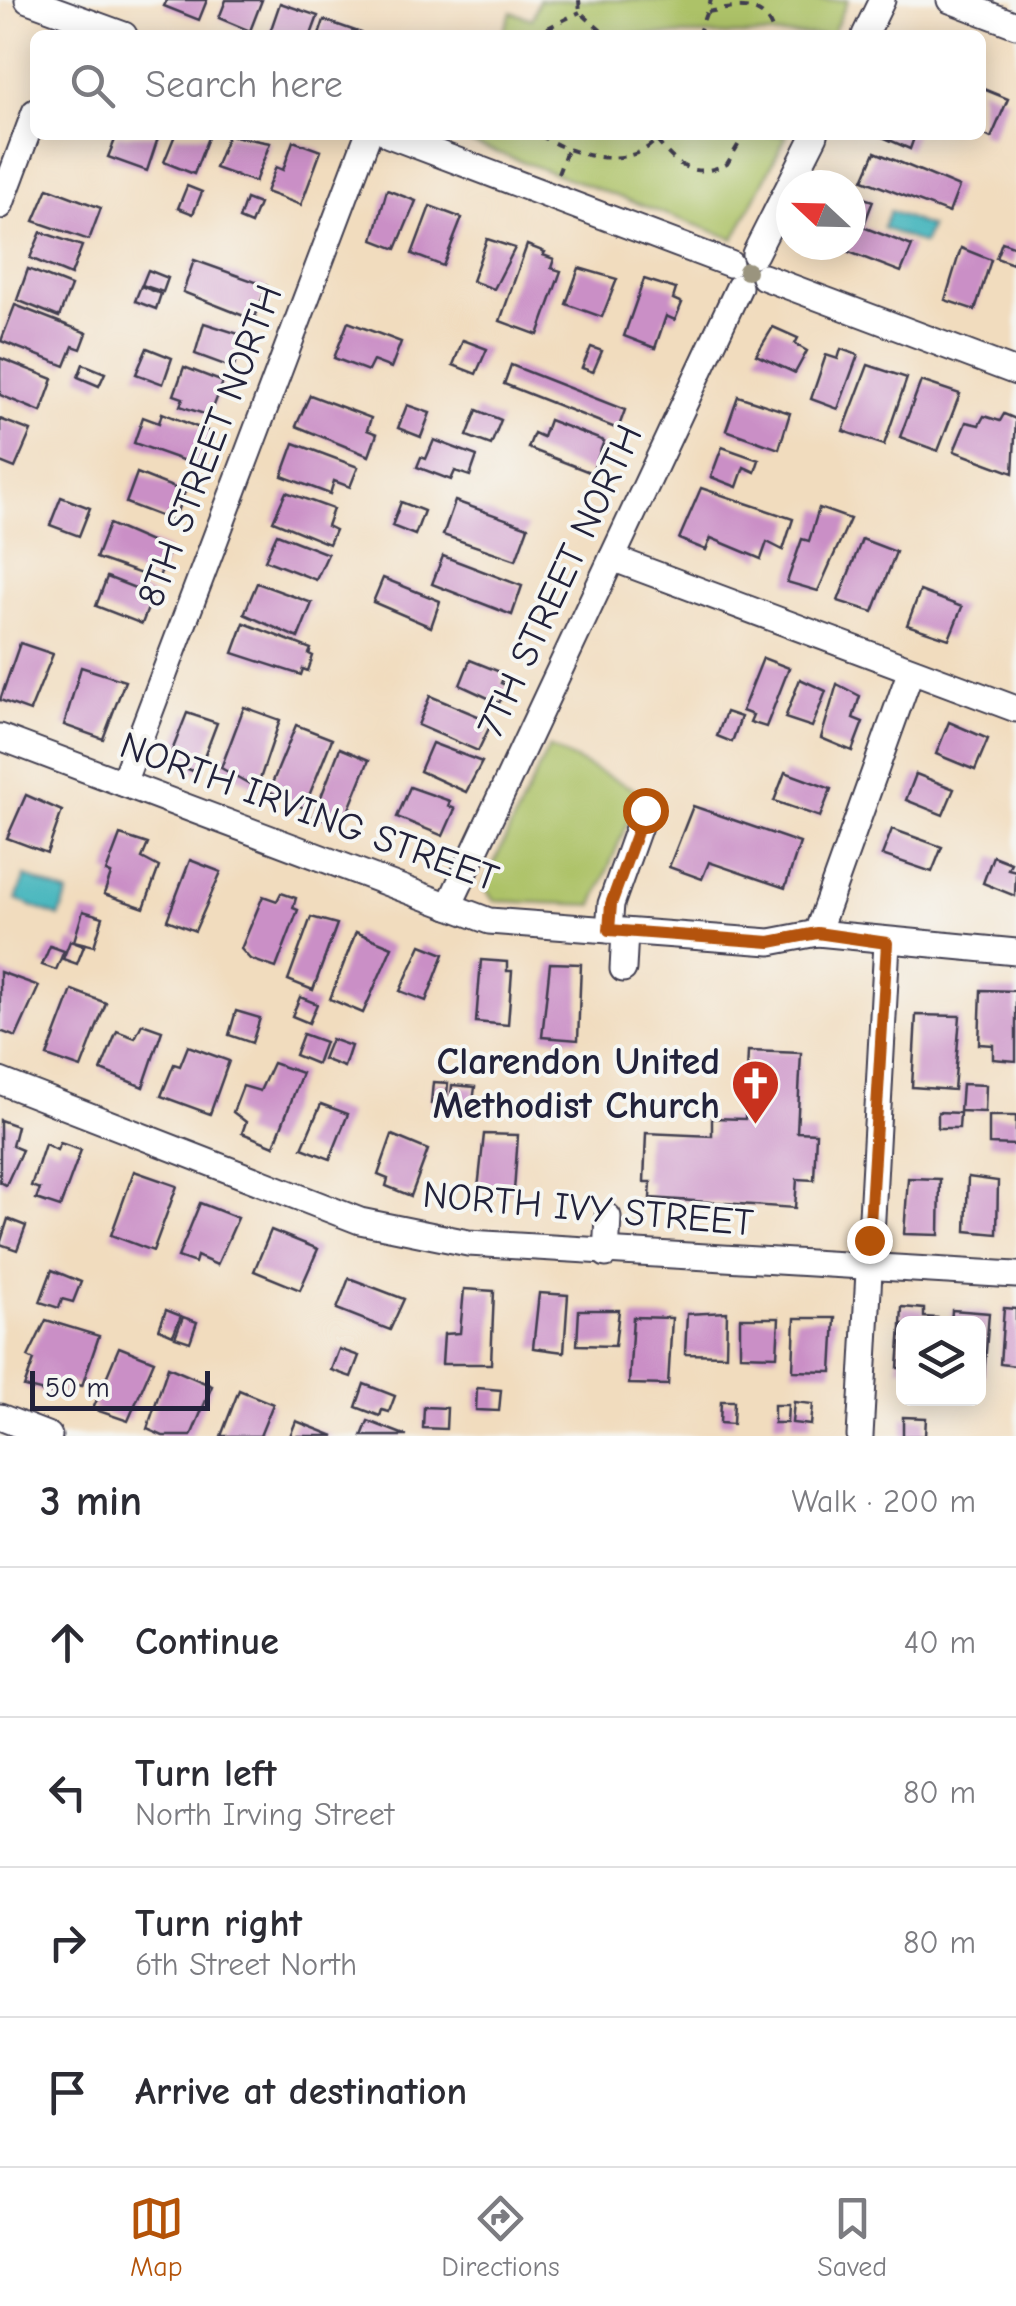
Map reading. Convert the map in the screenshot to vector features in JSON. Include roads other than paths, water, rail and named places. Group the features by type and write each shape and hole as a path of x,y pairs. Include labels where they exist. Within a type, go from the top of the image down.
{"street":[{"path":"28,0 109,30"},
{"path":"867,30 882,0"},
{"path":"950,0 1016,25"},
{"path":"0,206 30,125"},
{"name":"8TH STREET NORTH","path":"122,783 366,140"},
{"path":"401,140 734,276 738,255 1016,372"},
{"path":"760,266 813,140"},
{"name":"7TH STREET NORTH","path":"449,906 612,558 734,276"},
{"path":"612,558 724,614 1016,709"},
{"path":"817,933 910,673"},
{"name":"NORTH IRVING STREET","path":"0,737 489,921 770,942 817,933 887,943 1016,952"},
{"path":"623,969 611,904 645,810"},
{"path":"860,1436 887,943"},
{"name":"NORTH IVY STREET","path":"0,1082 360,1221 468,1242 606,1254 1016,1274"},
{"path":"606,1254 608,1218"},
{"path":"0,1418 49,1436"}],"water":[{"path":"890,211 930,227 923,244 883,228"},
{"path":"25,876 68,894 59,917 16,900"}],"place":[{"name":"Clarendon United Methodist Church","path":"755,1126"}]}
